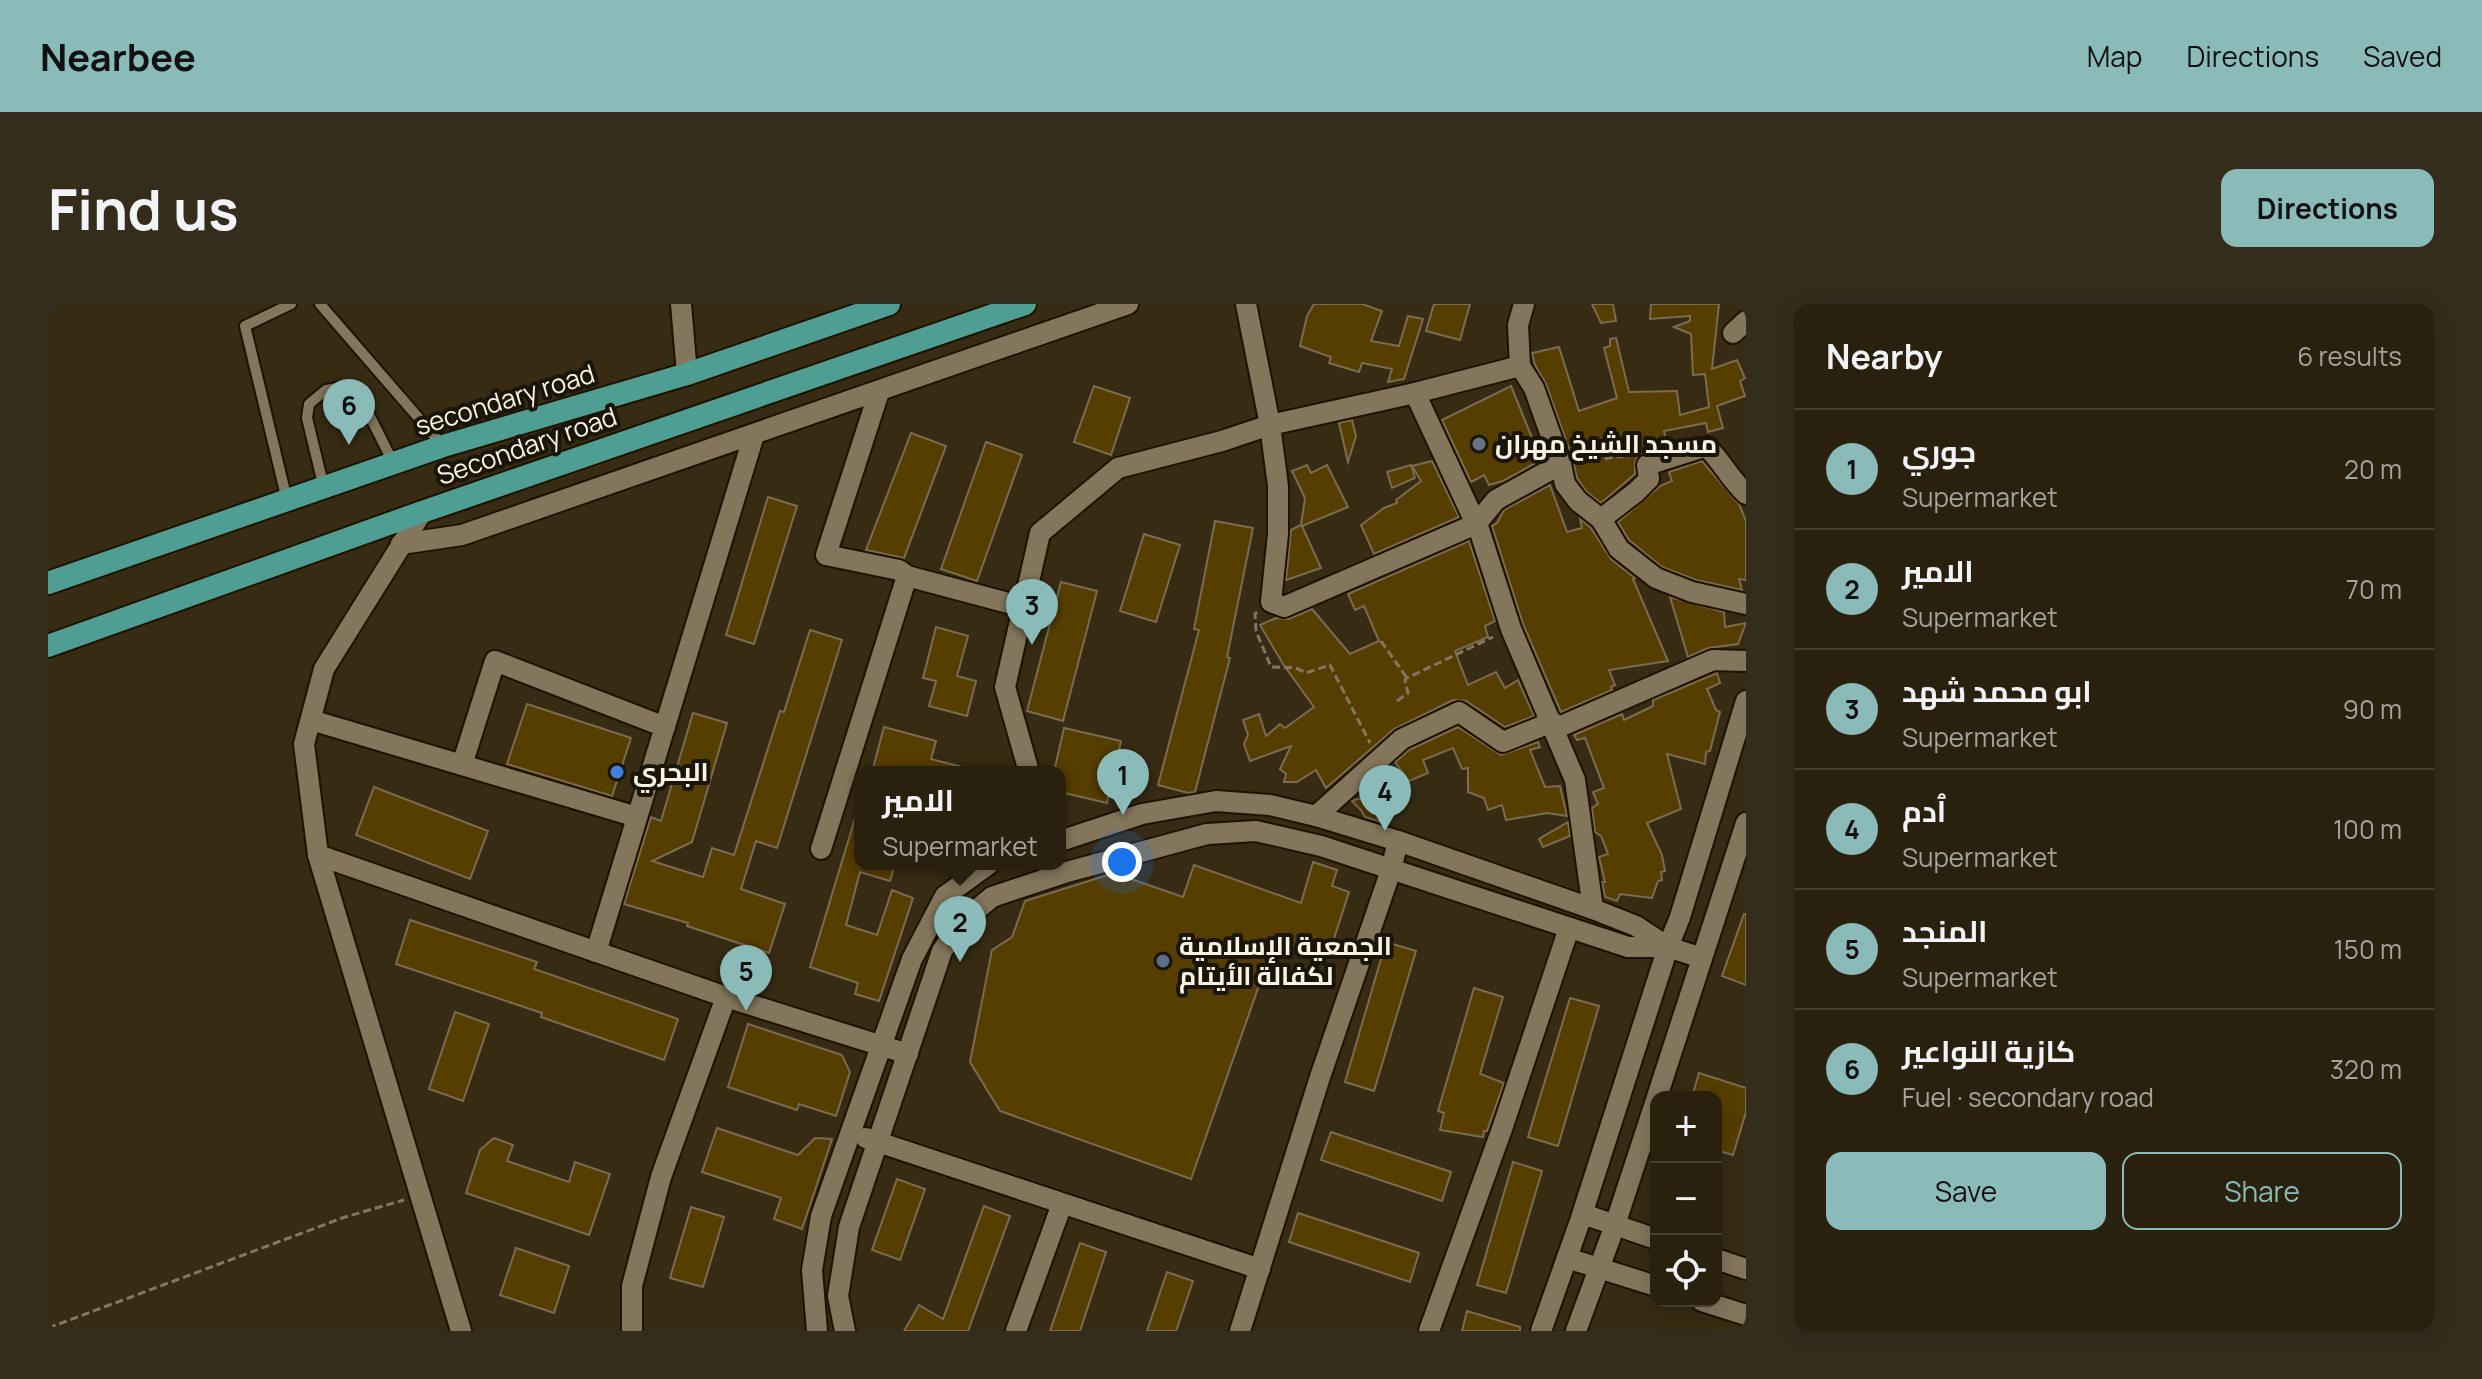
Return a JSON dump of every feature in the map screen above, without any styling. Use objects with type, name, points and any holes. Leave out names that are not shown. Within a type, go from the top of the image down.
[{"type":"main road","name":"secondary road","points":[[48,583],[443,446],[687,374],[889,304]]},
{"type":"main road","name":"Secondary road","points":[[48,646],[422,512],[1025,304]]},
{"type":"street","points":[[681,304],[687,374]]},
{"type":"street","points":[[401,544],[462,535],[1128,304]]},
{"type":"street","points":[[1246,304],[1270,425],[1278,486],[1278,534],[1271,602],[1284,607],[1476,524],[1496,500],[1561,464]]},
{"type":"street","points":[[1524,304],[1518,325],[1520,366],[1534,388],[1565,484],[1578,501],[1601,519],[1619,549],[1656,578],[1692,592],[1746,604]]},
{"type":"street","points":[[1027,766],[1005,687],[1040,533],[1118,468],[1270,425],[1520,366]]},
{"type":"street","points":[[879,392],[826,555],[899,570],[907,576],[1023,607]]},
{"type":"street","points":[[1415,393],[1476,524],[1511,629],[1575,780],[1593,909]]},
{"type":"street","points":[[596,952],[754,435]]},
{"type":"street","points":[[1601,519],[1649,479],[1647,465],[1707,447],[1718,458],[1731,480],[1746,494]]},
{"type":"street","points":[[422,512],[324,669],[304,744],[318,855],[461,1331]]},
{"type":"street","points":[[821,849],[907,576]]},
{"type":"street","points":[[1552,722],[1559,727],[1713,660],[1746,661]]},
{"type":"street","points":[[462,765],[495,661],[665,727]]},
{"type":"street","points":[[1541,1331],[1583,1214],[1680,917],[1746,701]]},
{"type":"street","points":[[1316,816],[1402,739],[1459,712],[1503,742],[1552,722]]},
{"type":"street","points":[[311,720],[637,817]]},
{"type":"street","points":[[1066,839],[1142,814],[1216,801],[1270,805],[1398,841],[1593,909],[1636,926],[1668,947],[1702,958]]},
{"type":"street","points":[[1658,1091],[1746,823]]},
{"type":"street","points":[[845,1331],[838,1296],[849,1227],[942,951],[962,922],[992,897],[1067,872],[1207,834],[1256,831],[1321,846],[1628,947],[1668,947]]},
{"type":"street","points":[[1240,1331],[1398,841]]},
{"type":"street","points":[[318,855],[726,997],[908,1054]]},
{"type":"street","points":[[817,1331],[812,1270],[821,1216],[881,1046],[912,959],[945,896],[981,870]]},
{"type":"street","points":[[1429,1331],[1503,1126],[1569,928]]},
{"type":"street","points":[[632,1331],[632,1286],[661,1177],[726,997]]},
{"type":"street","points":[[1576,1331],[1650,1117]]},
{"type":"street","points":[[851,1131],[877,1143],[1260,1269]]},
{"type":"street","points":[[1016,1331],[1062,1204]]},
{"type":"street","points":[[1583,1214],[1650,1237]]},
{"type":"street","points":[[1567,1258],[1650,1284]]},
{"type":"street","points":[[1722,1261],[1746,1269]]},
{"type":"street","points":[[1721,1307],[1746,1315]]},
{"type":"lane","points":[[287,500],[245,326],[291,304]]},
{"type":"lane","points":[[320,304],[443,446]]},
{"type":"lane","points":[[324,488],[307,418],[309,404],[326,390],[345,387],[359,395],[394,464]]},
{"type":"path","points":[[1561,464],[1623,456],[1647,465]]},
{"type":"path","points":[[1271,602],[1255,614],[1256,631],[1271,667],[1296,668],[1306,673],[1330,665],[1379,760]]},
{"type":"path","points":[[1407,678],[1511,629]]},
{"type":"path","points":[[1381,641],[1407,678],[1408,693],[1397,701]]},
{"type":"path","points":[[48,1328],[345,1217],[419,1196]]},
{"type":"building","points":[[1314,304],[1362,304],[1382,311],[1371,341],[1399,346],[1408,316],[1423,319],[1404,379],[1388,382],[1392,369],[1362,363],[1359,372],[1329,363],[1331,357],[1300,346],[1307,316]]},
{"type":"building","points":[[1434,304],[1470,304],[1460,340],[1426,331]]},
{"type":"building","points":[[1592,304],[1613,304],[1616,321],[1601,323]]},
{"type":"building","points":[[1651,304],[1719,304],[1712,369],[1737,360],[1745,378],[1740,381],[1745,396],[1717,406],[1723,428],[1708,432],[1706,423],[1664,431],[1667,445],[1638,455],[1635,474],[1601,503],[1587,492],[1577,478],[1546,384],[1532,353],[1559,347],[1579,411],[1617,398],[1604,348],[1610,346],[1610,339],[1616,338],[1629,392],[1677,391],[1680,415],[1709,407],[1705,374],[1693,375],[1691,334],[1674,327],[1690,321],[1690,316],[1650,319]]},
{"type":"building","points":[[1094,386],[1130,398],[1111,455],[1074,442]]},
{"type":"building","points":[[1511,386],[1541,460],[1503,481],[1489,485],[1484,475],[1471,482],[1442,420]]},
{"type":"building","points":[[1352,420],[1356,436],[1348,462],[1339,423]]},
{"type":"building","points":[[911,433],[946,446],[904,558],[866,550]]},
{"type":"building","points":[[986,442],[1022,455],[977,581],[941,569]]},
{"type":"building","points":[[1432,461],[1459,517],[1374,554],[1361,525],[1384,508],[1397,503],[1396,500],[1421,481],[1412,466]]},
{"type":"building","points":[[1702,461],[1739,504],[1746,521],[1746,580],[1739,579],[1742,590],[1696,580],[1662,567],[1629,540],[1618,522],[1660,486],[1672,481],[1669,472]]},
{"type":"building","points":[[1307,465],[1311,473],[1327,465],[1348,507],[1302,526],[1321,568],[1286,580],[1291,530],[1301,525],[1305,498],[1292,471]]},
{"type":"building","points":[[1411,465],[1415,478],[1392,488],[1387,472]]},
{"type":"building","points":[[1550,485],[1567,532],[1582,528],[1580,519],[1591,528],[1611,559],[1635,578],[1668,661],[1609,670],[1615,685],[1611,687],[1612,690],[1561,712],[1523,624],[1492,526],[1504,510]]},
{"type":"building","points":[[768,497],[797,506],[754,644],[726,635]]},
{"type":"building","points":[[1215,521],[1253,528],[1227,657],[1230,658],[1195,792],[1188,793],[1158,785],[1199,630],[1194,629]]},
{"type":"building","points":[[1144,534],[1180,545],[1156,622],[1120,611]]},
{"type":"building","points":[[1469,541],[1495,621],[1485,626],[1488,637],[1455,651],[1468,685],[1496,672],[1505,688],[1518,680],[1534,716],[1505,727],[1466,701],[1453,700],[1394,729],[1326,788],[1316,770],[1297,782],[1284,782],[1286,774],[1280,769],[1291,746],[1250,761],[1244,744],[1248,735],[1243,720],[1259,714],[1266,736],[1280,724],[1285,728],[1314,707],[1260,625],[1276,618],[1289,619],[1312,609],[1350,654],[1379,641],[1364,606],[1355,610],[1348,594]]},
{"type":"building","points":[[1061,582],[1097,591],[1063,721],[1027,711]]},
{"type":"building","points":[[1670,597],[1724,612],[1725,627],[1746,623],[1738,644],[1708,648],[1688,657]]},
{"type":"building","points":[[936,627],[968,636],[957,676],[976,681],[967,716],[929,706],[936,681],[923,678]]},
{"type":"building","points":[[810,630],[842,640],[777,848],[756,841],[741,889],[785,904],[769,953],[687,926],[688,923],[624,904],[651,817],[661,821],[693,713],[727,723],[692,842],[652,861],[703,877],[712,848],[734,855],[780,711],[784,712]]},
{"type":"building","points":[[1717,673],[1720,683],[1707,689],[1716,710],[1720,712],[1705,764],[1667,754],[1681,809],[1647,823],[1662,855],[1665,871],[1661,872],[1662,880],[1658,881],[1652,898],[1620,894],[1617,901],[1605,897],[1599,857],[1608,854],[1601,836],[1595,832],[1592,808],[1598,804],[1593,792],[1604,788],[1585,738],[1577,740],[1574,735],[1622,714],[1624,720],[1653,706],[1653,700]]},
{"type":"building","points":[[527,704],[631,738],[612,796],[507,764]]},
{"type":"building","points":[[884,727],[936,741],[931,759],[958,766],[874,766]]},
{"type":"building","points":[[1458,727],[1501,755],[1538,742],[1540,747],[1530,750],[1545,787],[1560,786],[1567,816],[1547,813],[1506,820],[1502,805],[1488,810],[1484,798],[1468,792],[1468,768],[1462,769],[1453,748],[1423,760],[1428,773],[1409,781],[1395,762],[1409,750]]},
{"type":"building","points":[[1064,728],[1121,741],[1107,803],[1066,793],[1066,766],[1055,766]]},
{"type":"building","points":[[374,787],[488,831],[470,879],[356,835]]},
{"type":"building","points":[[1379,792],[1389,819],[1381,822],[1365,817],[1352,801]]},
{"type":"building","points":[[854,822],[854,870],[893,870],[890,881],[860,872],[846,925],[877,935],[892,890],[913,898],[879,1001],[855,994],[858,983],[810,967]]},
{"type":"building","points":[[1568,822],[1570,836],[1543,847],[1539,839]]},
{"type":"building","points":[[1313,862],[1337,870],[1332,886],[1349,892],[1328,957],[1275,940],[1191,1179],[1000,1111],[970,1062],[992,950],[1012,937],[1025,901],[1114,873],[1183,897],[1194,865],[1301,903]]},
{"type":"building","points":[[1746,914],[1746,985],[1722,976]]},
{"type":"building","points":[[410,920],[537,962],[534,969],[678,1019],[664,1060],[541,1017],[542,1013],[396,964]]},
{"type":"building","points":[[1386,942],[1416,951],[1374,1091],[1345,1082]]},
{"type":"building","points":[[1474,988],[1503,997],[1480,1074],[1504,1083],[1483,1137],[1440,1130],[1444,1113],[1438,1111]]},
{"type":"building","points":[[1570,998],[1599,1006],[1558,1146],[1528,1137]]},
{"type":"building","points":[[455,1012],[489,1024],[463,1101],[429,1089]]},
{"type":"building","points":[[748,1024],[842,1055],[850,1072],[836,1116],[799,1104],[797,1110],[728,1087]]},
{"type":"building","points":[[1699,1073],[1746,1088],[1746,1112],[1733,1155],[1722,1152],[1722,1091],[1694,1091]]},
{"type":"building","points":[[717,1128],[798,1155],[815,1138],[832,1139],[802,1229],[774,1219],[781,1198],[702,1172]]},
{"type":"building","points":[[1331,1132],[1451,1172],[1442,1201],[1321,1160]]},
{"type":"building","points":[[494,1138],[513,1145],[507,1161],[569,1182],[575,1162],[610,1174],[589,1235],[466,1193],[480,1150]]},
{"type":"building","points":[[1513,1162],[1542,1171],[1506,1293],[1477,1285]]},
{"type":"building","points":[[897,1179],[925,1189],[900,1260],[872,1250]]},
{"type":"building","points":[[984,1206],[1010,1216],[968,1331],[904,1331],[919,1305],[943,1319]]},
{"type":"building","points":[[691,1207],[724,1217],[703,1287],[670,1278]]},
{"type":"building","points":[[1298,1213],[1419,1253],[1410,1282],[1289,1242]]},
{"type":"building","points":[[1080,1243],[1106,1252],[1080,1331],[1050,1331]]},
{"type":"building","points":[[516,1248],[569,1266],[554,1313],[500,1295]]},
{"type":"building","points":[[1167,1272],[1193,1281],[1176,1331],[1147,1331]]},
{"type":"building","points":[[1467,1311],[1520,1327],[1520,1331],[1462,1331]]},
{"type":"place","name":"مسجد الشيخ مهران","points":[[1479,444]]},
{"type":"place","name":"كازية النواعير","points":[[349,445]]},
{"type":"place","name":"ابو محمد شهد","points":[[1032,645]]},
{"type":"place","name":"البحري","points":[[617,772]]},
{"type":"place","name":"جوري","points":[[1123,815]]},
{"type":"place","name":"ٱدم","points":[[1385,831]]},
{"type":"place","name":"الجمعية الإسلامية لكفالة الأيتام","points":[[1163,961]]},
{"type":"place","name":"الامير","points":[[960,962]]},
{"type":"place","name":"المنجد","points":[[746,1011]]}]
